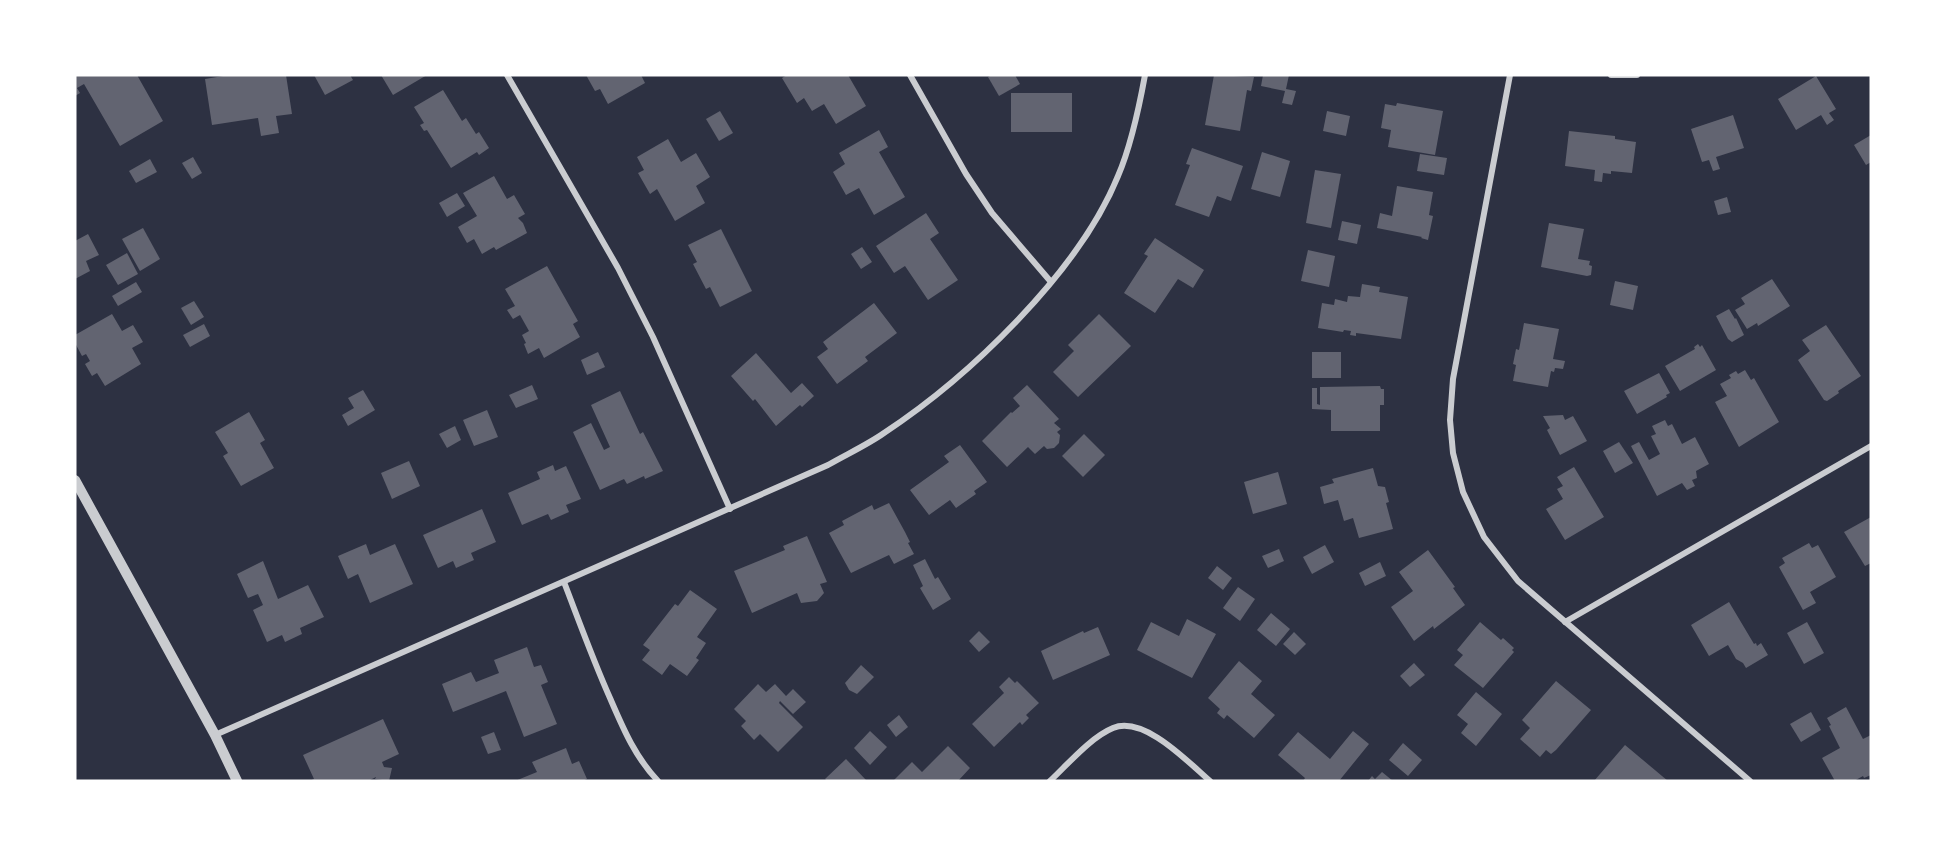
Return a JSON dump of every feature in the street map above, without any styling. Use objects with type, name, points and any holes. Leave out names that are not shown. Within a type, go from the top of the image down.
[{"type":"street","points":[[507,75],[618,267],[653,337],[730,509]]},
{"type":"street","points":[[910,75],[966,174],[992,213],[1052,282]]},
{"type":"street","points":[[215,735],[828,465],[882,435],[923,406],[999,338],[1052,282],[1072,255],[1095,220],[1119,176],[1140,104],[1145,75]]},
{"type":"street","points":[[1509,75],[1453,379],[1450,420],[1453,453],[1463,492],[1484,537],[1518,581],[1750,781]]},
{"type":"street","points":[[1611,75],[1637,75]]},
{"type":"street","points":[[1565,622],[1871,446]]},
{"type":"street","points":[[75,480],[215,735],[237,781]]},
{"type":"street","points":[[564,582],[591,655],[631,746],[658,781]]},
{"type":"street","points":[[1050,781],[1100,735],[1114,727],[1126,725],[1144,730],[1158,738],[1210,781]]},
{"type":"building","points":[[75,75],[137,75],[163,121],[120,146],[84,84],[77,88],[80,93],[75,96]]},
{"type":"building","points":[[229,75],[286,75],[292,114],[276,116],[279,133],[261,136],[258,118],[212,125],[205,79]]},
{"type":"building","points":[[314,75],[350,75],[353,80],[325,95]]},
{"type":"building","points":[[381,75],[427,75],[393,95]]},
{"type":"building","points":[[586,75],[641,75],[645,83],[608,104],[600,89],[595,91]]},
{"type":"building","points":[[787,75],[848,75],[866,106],[836,124],[824,104],[812,111],[804,98],[797,103],[782,78]]},
{"type":"building","points":[[1015,75],[1020,84],[999,96],[988,77]]},
{"type":"building","points":[[1214,75],[1254,77],[1251,91],[1247,90],[1240,131],[1205,125]]},
{"type":"building","points":[[1263,75],[1289,75],[1286,89],[1296,91],[1292,105],[1282,103],[1285,91],[1261,86]]},
{"type":"building","points":[[1816,76],[1836,109],[1829,113],[1834,120],[1827,125],[1821,115],[1796,130],[1778,99]]},
{"type":"building","points":[[443,90],[462,121],[466,118],[489,148],[479,155],[477,152],[451,168],[427,130],[424,131],[420,125],[424,123],[414,107]]},
{"type":"building","points":[[1011,93],[1072,93],[1072,132],[1011,132]]},
{"type":"building","points":[[1397,103],[1443,111],[1435,155],[1388,147],[1391,130],[1381,128],[1385,104],[1396,106]]},
{"type":"building","points":[[720,111],[733,133],[719,141],[706,119]]},
{"type":"building","points":[[1327,111],[1350,116],[1346,136],[1323,131]]},
{"type":"building","points":[[1733,115],[1744,148],[1716,157],[1720,169],[1713,171],[1709,160],[1702,162],[1691,129]]},
{"type":"building","points":[[879,130],[888,147],[879,152],[905,197],[874,215],[859,188],[846,195],[833,172],[845,164],[839,153]]},
{"type":"building","points":[[1569,131],[1615,136],[1615,139],[1636,142],[1632,173],[1611,171],[1611,174],[1603,173],[1602,182],[1594,181],[1595,170],[1565,166]]},
{"type":"building","points":[[1871,135],[1871,162],[1866,165],[1854,145]]},
{"type":"building","points":[[668,139],[681,162],[696,153],[710,177],[696,186],[705,203],[675,221],[657,189],[650,194],[638,173],[644,170],[637,157]]},
{"type":"building","points":[[1192,148],[1243,166],[1231,201],[1217,196],[1209,217],[1175,205],[1190,165],[1186,164]]},
{"type":"building","points":[[1262,152],[1290,161],[1280,197],[1251,189]]},
{"type":"building","points":[[1420,154],[1447,158],[1444,175],[1417,171]]},
{"type":"building","points":[[193,157],[202,173],[192,179],[182,163]]},
{"type":"building","points":[[150,159],[157,172],[136,183],[129,171]]},
{"type":"building","points":[[1315,170],[1341,174],[1331,228],[1306,223]]},
{"type":"building","points":[[494,176],[507,199],[514,195],[525,214],[518,218],[527,233],[496,250],[494,247],[482,254],[474,239],[467,243],[458,227],[477,216],[463,193]]},
{"type":"building","points":[[1397,186],[1433,192],[1429,215],[1433,216],[1428,240],[1377,228],[1380,213],[1392,216]]},
{"type":"building","points":[[457,193],[465,206],[447,217],[439,203]]},
{"type":"building","points":[[1727,197],[1731,212],[1718,215],[1714,201]]},
{"type":"building","points":[[926,213],[939,233],[930,239],[958,280],[928,300],[905,266],[894,273],[876,246]]},
{"type":"building","points":[[1342,221],[1361,225],[1357,244],[1338,240]]},
{"type":"building","points":[[1549,223],[1584,229],[1578,259],[1590,261],[1591,275],[1541,267]]},
{"type":"building","points":[[143,228],[160,259],[140,271],[122,239]]},
{"type":"building","points":[[721,229],[752,291],[720,307],[710,287],[706,289],[693,264],[697,262],[688,245]]},
{"type":"building","points":[[88,234],[99,255],[86,261],[90,271],[75,279],[75,241]]},
{"type":"building","points":[[1155,238],[1204,270],[1193,288],[1178,279],[1155,313],[1124,293],[1148,256],[1144,254]]},
{"type":"building","points":[[862,247],[872,262],[861,269],[851,254]]},
{"type":"building","points":[[1308,250],[1335,256],[1329,287],[1301,281]]},
{"type":"building","points":[[127,253],[138,274],[118,285],[106,265]]},
{"type":"building","points":[[547,266],[578,321],[573,324],[580,337],[544,358],[539,348],[528,354],[522,335],[529,331],[520,315],[513,319],[507,310],[515,306],[505,289]]},
{"type":"building","points":[[1772,279],[1790,306],[1758,326],[1757,323],[1747,329],[1735,310],[1745,304],[1741,298]]},
{"type":"building","points":[[1615,281],[1638,286],[1633,310],[1610,305]]},
{"type":"building","points":[[136,282],[142,292],[118,306],[112,296]]},
{"type":"building","points":[[1362,284],[1380,287],[1379,292],[1408,297],[1401,339],[1356,333],[1356,336],[1350,335],[1351,331],[1318,328],[1322,303],[1334,305],[1335,299],[1347,302],[1348,296],[1360,297]]},
{"type":"building","points":[[194,301],[204,317],[191,325],[181,308]]},
{"type":"building","points":[[874,303],[897,333],[865,357],[868,361],[837,384],[817,357],[828,349],[823,342]]},
{"type":"building","points":[[1729,309],[1744,335],[1732,342],[1728,339],[1716,316]]},
{"type":"building","points":[[112,314],[122,331],[133,325],[143,342],[132,348],[141,364],[105,386],[97,373],[92,376],[85,364],[90,361],[86,354],[82,356],[75,343],[75,335]]},
{"type":"building","points":[[1099,314],[1131,346],[1078,397],[1053,372],[1074,351],[1068,345]]},
{"type":"building","points":[[1524,323],[1559,329],[1553,359],[1565,361],[1563,369],[1555,368],[1554,372],[1551,371],[1548,387],[1513,381],[1516,365],[1513,364],[1516,349],[1519,350]]},
{"type":"building","points":[[204,324],[210,336],[190,347],[183,335]]},
{"type":"building","points":[[1826,325],[1861,376],[1827,401],[1824,400],[1798,360],[1810,351],[1802,340]]},
{"type":"building","points":[[1698,344],[1700,347],[1702,345],[1716,370],[1680,391],[1665,366],[1695,349],[1694,347]]},
{"type":"building","points":[[598,352],[605,367],[587,375],[581,360]]},
{"type":"building","points":[[1312,352],[1341,352],[1341,378],[1312,378]]},
{"type":"building","points":[[756,353],[791,393],[802,383],[814,396],[776,426],[755,399],[753,401],[731,376]]},
{"type":"building","points":[[1745,370],[1751,380],[1754,378],[1779,422],[1739,447],[1715,402],[1727,396],[1720,384],[1731,378],[1729,375],[1736,371],[1738,374]]},
{"type":"building","points":[[1659,373],[1670,393],[1637,414],[1624,391]]},
{"type":"building","points":[[532,385],[538,399],[516,408],[509,395]]},
{"type":"building","points":[[1027,385],[1059,419],[1054,423],[1061,429],[1057,432],[1060,435],[1059,443],[1054,448],[1047,449],[1044,446],[1035,454],[1028,447],[1007,467],[982,441],[1020,406],[1013,398]]},
{"type":"building","points":[[1380,386],[1384,389],[1384,405],[1380,405],[1380,431],[1331,431],[1331,410],[1312,409],[1312,388],[1317,388],[1317,404],[1320,405],[1320,387]]},
{"type":"building","points":[[363,390],[375,410],[348,426],[342,415],[354,408],[348,398]]},
{"type":"building","points":[[620,391],[640,434],[643,432],[663,471],[627,484],[624,479],[600,490],[573,432],[591,423],[604,450],[610,447],[591,405]]},
{"type":"building","points":[[487,410],[498,437],[474,446],[463,420]]},
{"type":"building","points":[[249,412],[265,440],[260,443],[274,468],[241,486],[223,456],[228,453],[215,432]]},
{"type":"building","points":[[1563,415],[1565,420],[1573,416],[1587,441],[1560,455],[1547,430],[1550,428],[1543,416]]},
{"type":"building","points":[[1665,420],[1668,426],[1672,424],[1682,444],[1695,437],[1709,464],[1696,471],[1697,478],[1692,480],[1695,486],[1687,490],[1682,483],[1657,496],[1631,446],[1639,442],[1649,460],[1660,454],[1651,436],[1656,434],[1652,426]]},
{"type":"building","points":[[455,426],[461,440],[447,448],[439,434]]},
{"type":"building","points":[[1084,434],[1105,455],[1083,477],[1062,456]]},
{"type":"building","points":[[1619,442],[1633,463],[1615,473],[1603,451]]},
{"type":"building","points":[[960,445],[987,482],[974,491],[976,494],[956,508],[950,500],[929,515],[910,490],[949,462],[944,456]]},
{"type":"building","points":[[409,461],[420,486],[392,499],[381,473]]},
{"type":"building","points":[[553,465],[555,471],[566,466],[581,499],[566,505],[569,512],[551,520],[548,514],[522,525],[508,493],[540,479],[537,472]]},
{"type":"building","points":[[1574,467],[1604,517],[1565,540],[1546,509],[1563,499],[1557,489],[1563,486],[1557,477]]},
{"type":"building","points":[[1373,468],[1378,486],[1385,487],[1389,502],[1386,503],[1393,529],[1359,538],[1353,518],[1344,521],[1338,500],[1324,504],[1320,487],[1334,483],[1332,479]]},
{"type":"building","points":[[1278,472],[1287,504],[1253,514],[1244,482]]},
{"type":"building","points":[[889,503],[914,554],[894,564],[889,555],[851,573],[829,533],[844,525],[842,521],[872,505],[874,510]]},
{"type":"building","points":[[482,509],[496,542],[471,553],[474,560],[456,568],[453,561],[438,568],[423,535]]},
{"type":"building","points":[[1871,517],[1871,563],[1865,566],[1844,532]]},
{"type":"building","points":[[807,536],[827,582],[820,584],[824,593],[817,601],[801,603],[797,593],[752,613],[734,571],[785,550],[783,546]]},
{"type":"building","points":[[1809,543],[1812,548],[1818,545],[1836,577],[1810,592],[1816,603],[1803,610],[1779,567],[1785,563],[1782,558]]},
{"type":"building","points":[[366,544],[370,555],[395,544],[413,584],[370,603],[358,574],[348,579],[338,556]]},
{"type":"building","points":[[1325,545],[1334,562],[1312,574],[1303,557]]},
{"type":"building","points":[[1279,549],[1284,561],[1268,568],[1262,556]]},
{"type":"building","points":[[1428,550],[1465,605],[1414,641],[1391,607],[1413,591],[1399,572]]},
{"type":"building","points":[[925,559],[935,579],[938,577],[951,599],[933,610],[920,588],[923,586],[913,565]]},
{"type":"building","points":[[263,561],[278,599],[308,585],[324,617],[300,628],[302,634],[285,642],[282,635],[267,642],[253,610],[263,605],[258,594],[248,598],[237,574]]},
{"type":"building","points":[[1380,562],[1386,576],[1365,586],[1359,573]]},
{"type":"building","points":[[1217,566],[1232,578],[1223,590],[1208,578]]},
{"type":"building","points":[[1238,587],[1255,599],[1240,621],[1223,608]]},
{"type":"building","points":[[690,590],[717,609],[697,637],[706,643],[696,658],[699,660],[687,676],[670,664],[662,675],[642,660],[650,650],[643,645],[675,604],[678,606]]},
{"type":"building","points":[[1729,602],[1754,644],[1756,643],[1757,646],[1761,643],[1768,655],[1746,668],[1736,659],[1728,645],[1709,656],[1691,625]]},
{"type":"building","points":[[1271,613],[1290,629],[1276,646],[1257,630]]},
{"type":"building","points":[[1187,619],[1216,634],[1192,678],[1137,650],[1151,622],[1179,636]]},
{"type":"building","points":[[1480,622],[1514,648],[1512,650],[1514,652],[1483,688],[1454,665],[1463,655],[1457,650]]},
{"type":"building","points":[[1807,622],[1824,653],[1804,664],[1787,633]]},
{"type":"building","points":[[1098,627],[1110,655],[1053,680],[1041,651],[1083,631],[1084,633]]},
{"type":"building","points":[[979,631],[990,642],[979,652],[969,641]]},
{"type":"building","points":[[1294,632],[1306,644],[1295,655],[1283,644]]},
{"type":"building","points":[[527,647],[534,667],[541,665],[548,682],[541,685],[557,724],[524,737],[506,691],[453,712],[442,684],[471,672],[476,682],[499,673],[494,660]]},
{"type":"building","points":[[1239,661],[1262,681],[1251,694],[1275,715],[1254,738],[1227,715],[1224,719],[1217,713],[1220,709],[1208,698]]},
{"type":"building","points":[[1414,663],[1425,675],[1410,687],[1400,676]]},
{"type":"building","points":[[861,665],[874,677],[857,694],[849,690],[845,683]]},
{"type":"building","points":[[1009,677],[1015,683],[1017,681],[1039,703],[1026,715],[1029,718],[1022,725],[1020,722],[994,747],[972,724],[1004,693],[999,687]]},
{"type":"building","points":[[1556,681],[1591,710],[1556,750],[1551,754],[1546,750],[1540,757],[1520,739],[1530,728],[1522,720]]},
{"type":"building","points":[[758,684],[766,692],[775,684],[786,696],[793,689],[806,702],[793,714],[780,701],[779,703],[803,727],[778,752],[760,734],[754,740],[741,726],[746,721],[734,709]]},
{"type":"building","points":[[1476,692],[1502,714],[1476,746],[1461,733],[1468,724],[1457,715]]},
{"type":"building","points":[[1846,707],[1863,739],[1871,735],[1871,775],[1854,781],[1835,781],[1822,758],[1840,748],[1827,718]]},
{"type":"building","points":[[1811,712],[1821,730],[1801,742],[1790,724]]},
{"type":"building","points":[[899,715],[908,727],[896,737],[887,725]]},
{"type":"building","points":[[383,719],[399,754],[382,762],[384,767],[392,768],[389,781],[375,779],[376,777],[368,781],[309,781],[314,779],[303,755]]},
{"type":"building","points":[[870,731],[887,747],[870,765],[854,748]]},
{"type":"building","points":[[1353,731],[1369,744],[1339,781],[1303,781],[1305,778],[1278,755],[1298,732],[1330,759]]},
{"type":"building","points":[[494,732],[501,750],[488,754],[481,737]]},
{"type":"building","points":[[1403,743],[1422,760],[1408,776],[1389,760]]},
{"type":"building","points":[[1625,745],[1668,781],[1594,781]]},
{"type":"building","points":[[948,746],[970,768],[958,781],[893,781],[912,762],[922,772]]},
{"type":"building","points":[[566,748],[572,764],[579,761],[587,779],[582,781],[515,781],[537,772],[532,762]]},
{"type":"building","points":[[846,759],[867,781],[827,781],[825,779]]},
{"type":"building","points":[[1382,772],[1393,781],[1368,781],[1372,776],[1375,779]]}]
